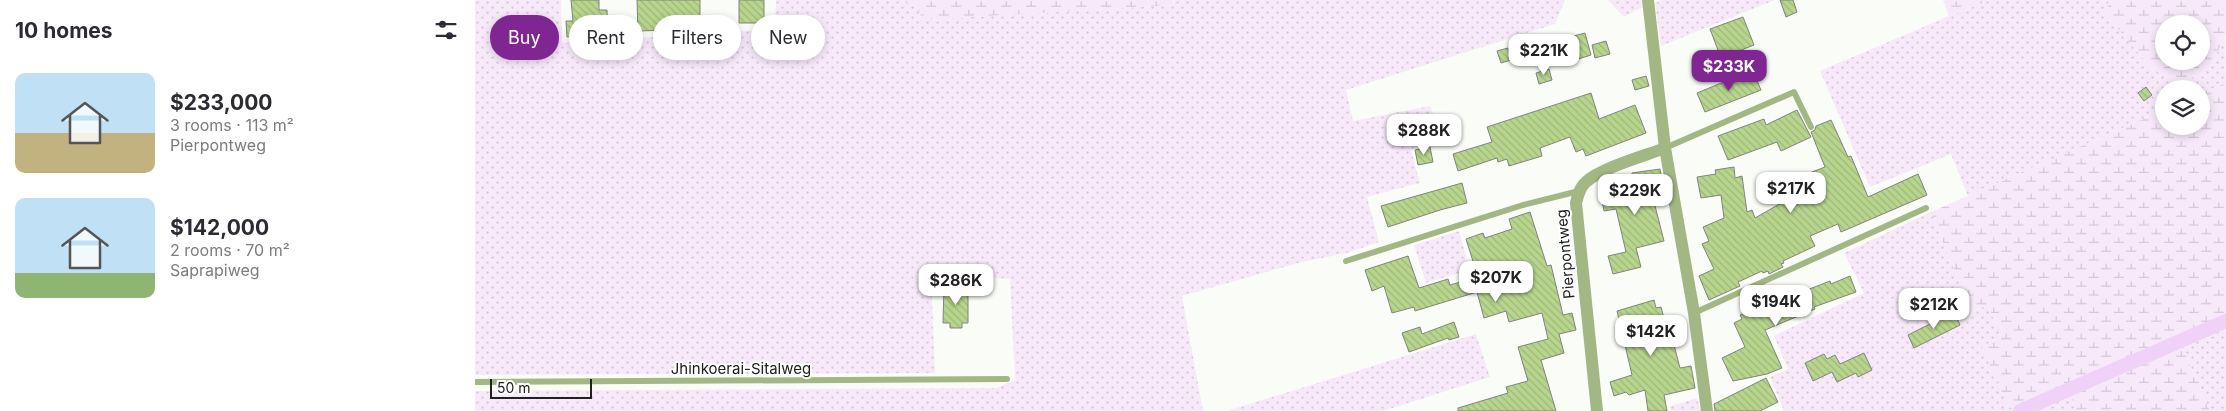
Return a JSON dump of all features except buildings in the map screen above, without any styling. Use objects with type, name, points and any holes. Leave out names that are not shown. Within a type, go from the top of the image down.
[{"type":"street","points":[[1648,0],[1665,148],[1694,313],[1707,411]]},
{"type":"street","name":"Pierpontweg","points":[[1597,411],[1576,203],[1579,191],[1585,182],[1596,174],[1665,148]]},
{"type":"lane","points":[[1665,148],[1794,92],[1811,127]]},
{"type":"lane","points":[[1346,261],[1523,205],[1579,191]]},
{"type":"lane","points":[[1694,313],[1926,208]]},
{"type":"lane","name":"Jhinkoerai-Sitalweg","points":[[475,382],[1007,378]]},
{"type":"green space","points":[[475,0],[561,0],[562,43],[569,43],[569,60],[643,60],[643,38],[653,37],[653,60],[741,60],[741,31],[751,31],[751,60],[825,60],[825,15],[775,15],[776,0],[901,0],[916,6],[923,20],[1173,5],[1174,0],[1565,0],[1555,24],[1346,90],[1353,121],[1430,106],[1444,142],[1411,150],[1420,183],[1367,197],[1379,242],[1347,253],[1302,262],[1182,296],[1203,411],[475,411],[475,391],[997,388],[1015,380],[1010,279],[931,274],[935,373],[475,375]]},
{"type":"green space","points":[[901,0],[1173,0],[1173,5],[923,20],[916,6]]},
{"type":"green space","points":[[1608,0],[1641,0],[1642,7],[1624,17]]},
{"type":"green space","points":[[1662,0],[1775,0],[1661,46],[1655,3]]},
{"type":"green space","points":[[1943,0],[1991,0],[1949,16]]},
{"type":"green space","points":[[1991,0],[2109,0],[2106,15],[2153,70],[2210,70],[2225,35],[2226,83],[2210,89],[2210,80],[2155,80],[2155,114],[1968,196],[1951,154],[1870,187],[1820,71]]},
{"type":"green space","points":[[2109,0],[2226,0],[2226,34],[2210,68],[2210,15],[2155,15],[2155,70],[2209,70],[2197,77],[2175,80],[2153,70],[2106,15]]},
{"type":"green space","points":[[2226,83],[2226,321],[2180,342],[2210,411],[2077,411],[2068,390],[2020,411],[2010,411],[1982,347],[2001,337],[1988,305],[1971,312],[1931,212],[2155,114],[2155,135],[2210,135],[2210,89]]},
{"type":"green space","points":[[1931,212],[1971,312],[1988,305],[2001,337],[1982,347],[2010,411],[1784,411],[1770,377],[1788,369],[1774,336],[1864,293],[1844,253]]},
{"type":"green space","points":[[1459,231],[1470,270],[1426,283],[1414,245]]},
{"type":"green space","points":[[2226,321],[2226,411],[2210,411],[2180,342]]},
{"type":"green space","points":[[1476,334],[1490,377],[1383,411],[1227,411]]},
{"type":"green space","points":[[2068,390],[2077,411],[2020,411]]},
{"type":"green space","points":[[1697,398],[1701,411],[1671,411],[1670,406]]},
{"type":"waterway","points":[[2020,411],[2226,321]]}]
